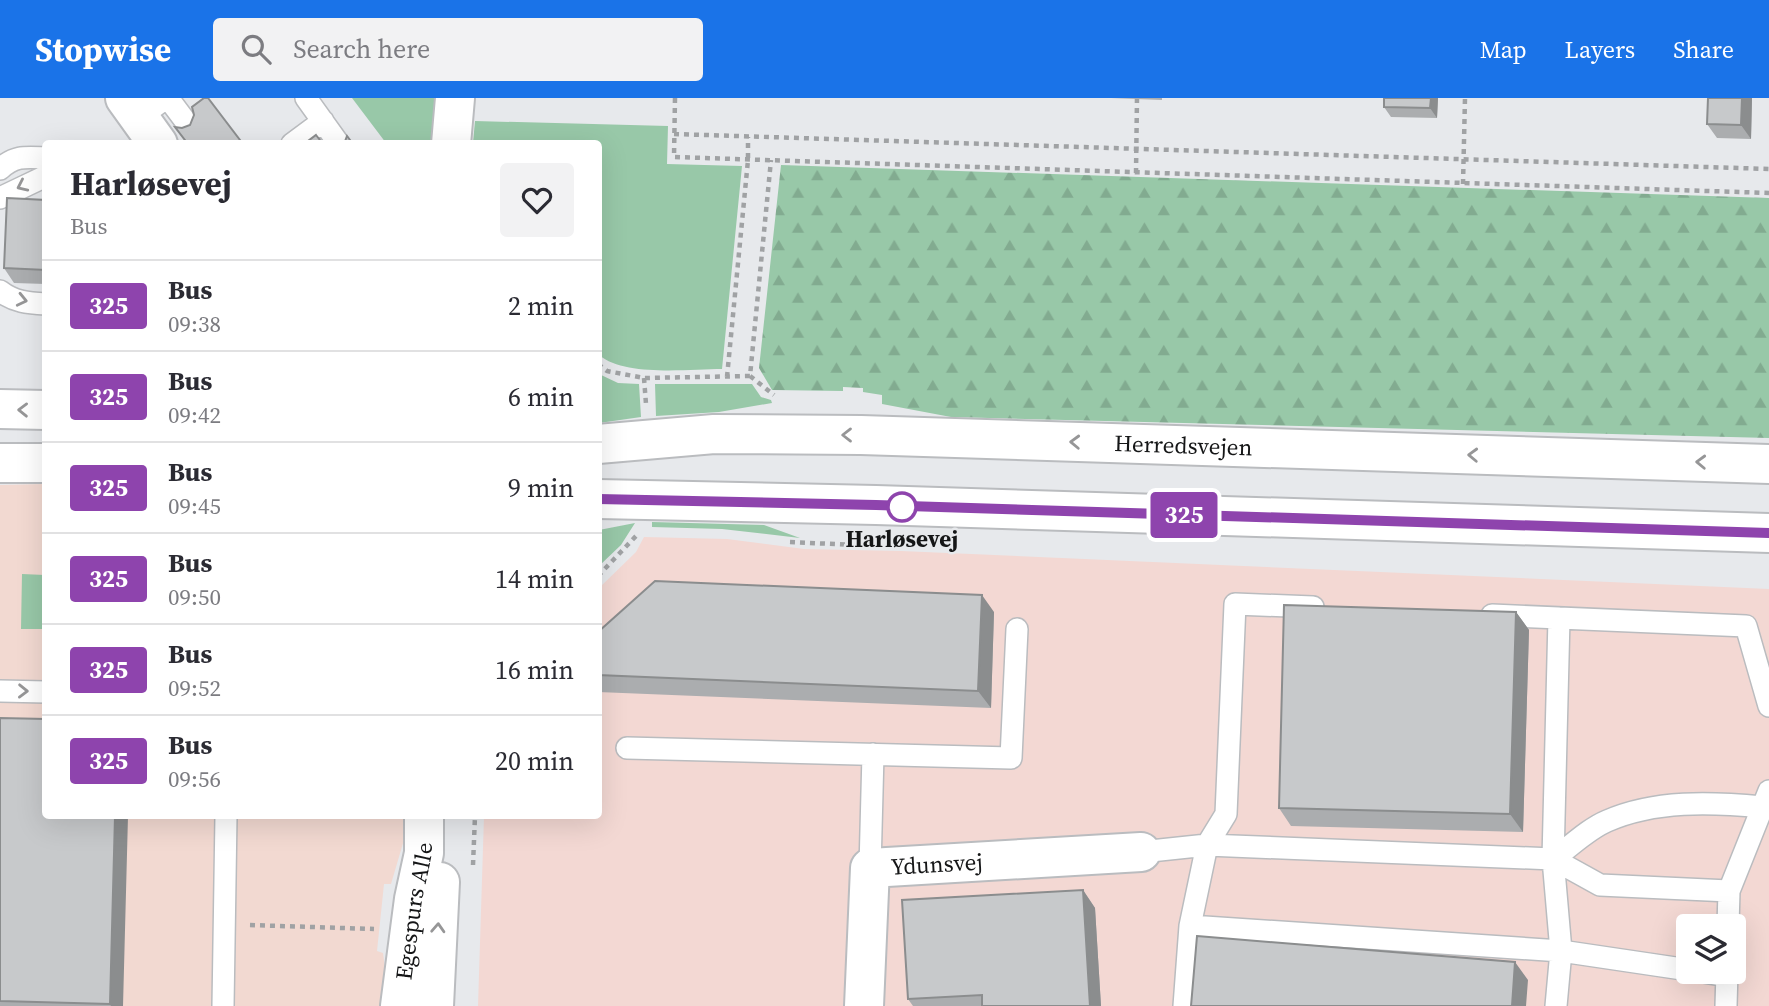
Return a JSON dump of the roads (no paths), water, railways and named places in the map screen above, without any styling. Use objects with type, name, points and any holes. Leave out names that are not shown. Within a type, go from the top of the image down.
[{"type":"street","points":[[453,140],[454,98]]},
{"type":"street","points":[[0,409],[42,410]]},
{"type":"street","name":"Herredsvejen","points":[[602,444],[714,434],[862,435],[1769,464]]},
{"type":"street","points":[[0,463],[42,463]]},
{"type":"street","points":[[602,499],[1769,533]]},
{"type":"street","name":"Egespurs Alle","points":[[400,1006],[414,899],[424,853],[424,819]]},
{"type":"street","name":"Egespurs Alle","points":[[434,1006],[443,819]]},
{"type":"street","name":"Ydunsvej","points":[[864,1006],[870,868],[1140,852]]},
{"type":"lane","points":[[295,140],[318,108],[338,140]]},
{"type":"lane","points":[[0,169],[9,160],[42,158]]},
{"type":"lane","points":[[0,198],[42,178]]},
{"type":"lane","points":[[0,291],[24,303],[42,304]]},
{"type":"lane","points":[[1184,1006],[1190,926],[1207,845],[1226,814],[1235,604],[1330,608]]},
{"type":"lane","points":[[1478,615],[1746,626],[1769,706]]},
{"type":"lane","points":[[1556,1006],[1560,951],[1553,859],[1559,618]]},
{"type":"lane","points":[[627,748],[1011,758],[1017,629]]},
{"type":"lane","points":[[0,691],[42,692]]},
{"type":"lane","points":[[870,868],[873,754]]},
{"type":"lane","points":[[1553,859],[1605,822],[1652,808],[1766,799],[1729,891],[1728,914]]},
{"type":"lane","points":[[223,1006],[226,819]]},
{"type":"lane","points":[[1140,852],[1207,845],[1553,859],[1600,885],[1729,891]]},
{"type":"lane","points":[[1190,926],[1560,951],[1676,968]]},
{"type":"lane","points":[[1726,1006],[1727,984]]},
{"type":"place","name":"Harløsevej","points":[[902,507]]}]
